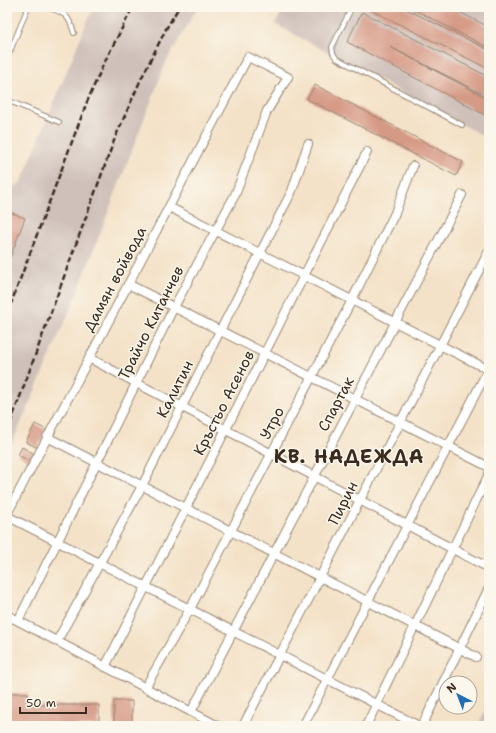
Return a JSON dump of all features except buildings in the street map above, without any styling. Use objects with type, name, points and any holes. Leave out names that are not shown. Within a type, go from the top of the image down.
[{"type":"street","name":"Дамян войвода","points":[[7,515],[248,57]]},
{"type":"street","name":"Трайчо Китанчев","points":[[18,621],[174,307],[235,195],[267,111],[288,77],[248,57]]},
{"type":"street","name":"Калитин","points":[[57,642],[142,486],[292,191],[308,144]]},
{"type":"street","name":"Кръстьо Асенов","points":[[105,667],[368,152]]},
{"type":"street","name":"Утро","points":[[145,688],[190,609],[352,300],[395,213],[413,166]]},
{"type":"street","name":"Спартак","points":[[191,712],[462,195]]},
{"type":"street","points":[[169,207],[489,369],[303,726]]},
{"type":"street","name":"Пирин","points":[[243,726],[489,251]]},
{"type":"street","points":[[128,284],[489,467]]},
{"type":"street","points":[[89,358],[489,568]]},
{"type":"street","points":[[48,437],[476,657]]},
{"type":"street","points":[[366,726],[489,474]]},
{"type":"street","points":[[7,515],[419,726]]},
{"type":"street","points":[[422,726],[489,588]]},
{"type":"street","points":[[7,615],[218,726]]},
{"type":"lane","points":[[7,58],[28,7]]},
{"type":"lane","points":[[47,7],[64,14],[70,21],[74,33]]},
{"type":"lane","points":[[352,7],[332,47],[336,58],[462,125]]},
{"type":"lane","points":[[7,100],[59,122]]},
{"type":"shaded area","points":[[95,7],[198,7],[166,62],[76,296],[7,452],[7,190],[21,183],[89,17]]},
{"type":"shaded area","points":[[285,7],[489,7],[489,139],[275,24]]},
{"type":"shaded area","points":[[489,704],[489,726],[477,726]]},
{"type":"railway","points":[[7,314],[87,102],[103,65],[133,7]]},
{"type":"railway","points":[[7,432],[115,138],[141,79],[166,29],[179,7]]},
{"type":"district","name":"КВ. НАДЕЖДА","points":[[349,456]]}]
